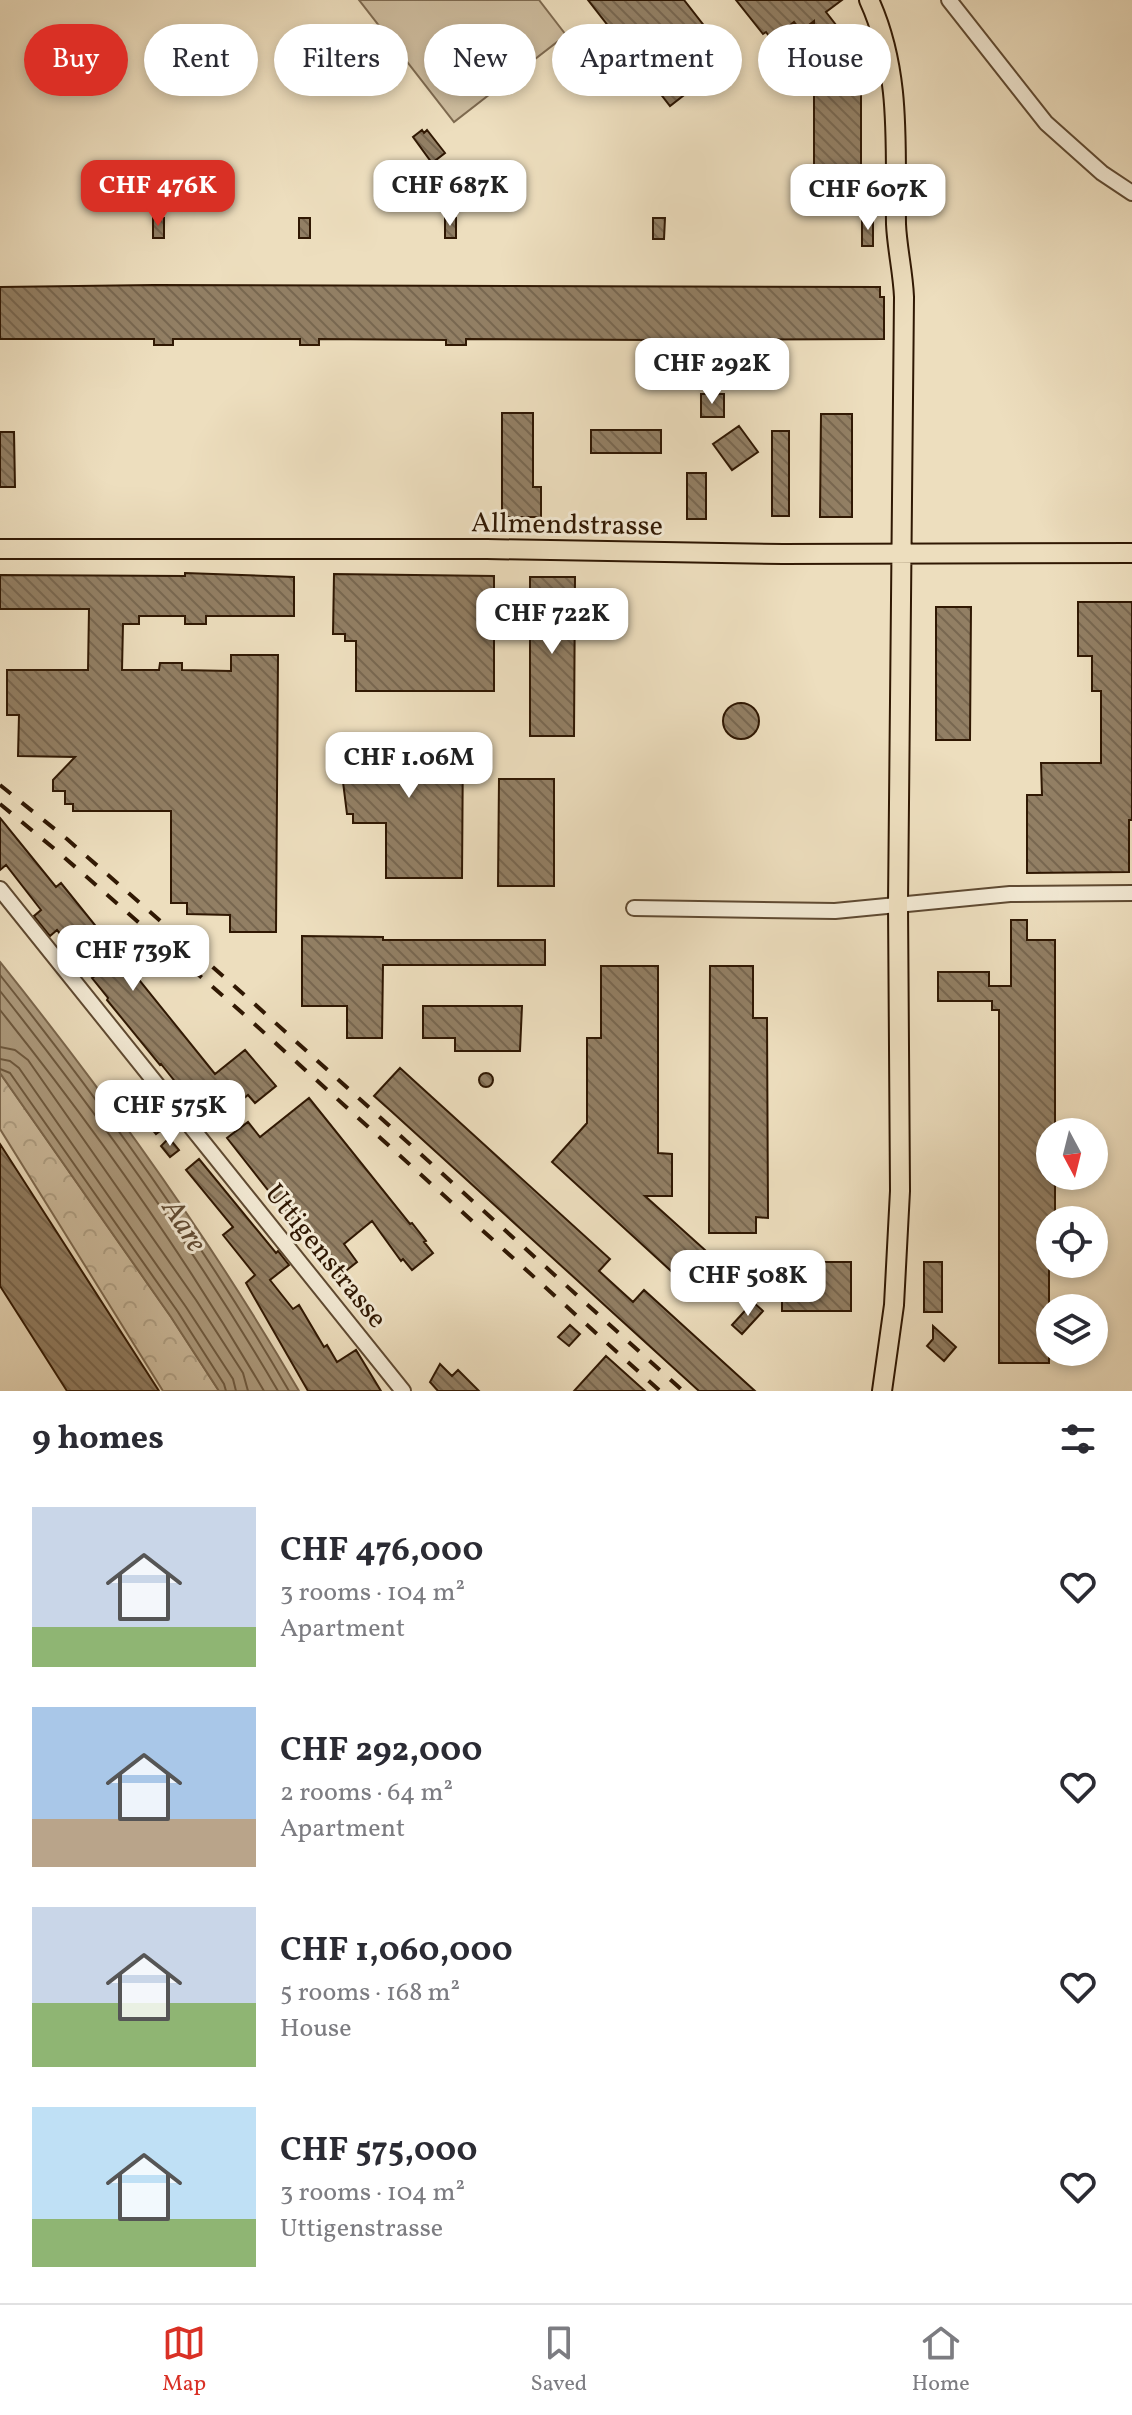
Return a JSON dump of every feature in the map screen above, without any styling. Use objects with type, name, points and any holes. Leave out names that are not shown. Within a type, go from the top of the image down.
[{"type":"main road","points":[[869,0],[889,61],[896,115],[896,226],[904,297],[898,904],[900,1191],[894,1305],[882,1391]]},
{"type":"main road","name":"Allmendstrasse","points":[[0,549],[1132,553]]},
{"type":"street","points":[[949,0],[1046,123],[1102,173],[1132,193]]},
{"type":"street","name":"Uttigenstrasse","points":[[0,889],[403,1391]]},
{"type":"street","points":[[634,908],[835,911],[1010,894],[1132,893]]},
{"type":"green space","points":[[359,0],[539,0],[558,24],[552,24],[552,46],[536,58],[536,24],[424,24],[424,83],[408,63],[408,24],[378,24]]},
{"type":"green space","points":[[434,96],[487,96],[454,122]]},
{"type":"green space","points":[[0,1073],[171,1317],[219,1391],[163,1391],[0,1129]]},
{"type":"water","name":"Aare","points":[[0,962],[157,1171],[230,1279],[299,1391],[219,1391],[171,1317],[0,1073]]},
{"type":"building","points":[[588,0],[684,0],[703,24],[607,24]]},
{"type":"building","points":[[736,0],[842,0],[826,12],[835,24],[814,24],[814,21],[810,24],[758,24],[758,28]]},
{"type":"building","points":[[662,96],[683,96],[670,106]]},
{"type":"building","points":[[814,96],[861,96],[861,174],[814,174]]},
{"type":"building","points":[[422,130],[424,133],[427,130],[445,153],[432,163],[413,137]]},
{"type":"building","points":[[153,217],[164,218],[164,238],[153,238]]},
{"type":"building","points":[[299,218],[310,218],[310,238],[299,238]]},
{"type":"building","points":[[445,218],[456,218],[456,238],[445,238]]},
{"type":"building","points":[[653,218],[665,218],[664,239],[653,239]]},
{"type":"building","points":[[862,218],[873,218],[873,246],[862,246]]},
{"type":"building","points":[[0,287],[880,287],[880,297],[884,297],[884,339],[674,340],[674,345],[655,345],[655,340],[466,339],[466,345],[446,345],[446,340],[319,339],[319,345],[300,345],[300,339],[173,339],[173,345],[154,345],[154,339],[0,339]]},
{"type":"building","points":[[701,394],[724,394],[724,417],[701,417]]},
{"type":"building","points":[[502,413],[533,413],[533,487],[541,487],[541,517],[502,517]]},
{"type":"building","points":[[821,414],[852,414],[852,517],[820,517]]},
{"type":"building","points":[[739,426],[758,452],[732,470],[713,444]]},
{"type":"building","points":[[591,430],[661,430],[661,453],[591,453]]},
{"type":"building","points":[[772,431],[789,431],[789,516],[772,516]]},
{"type":"building","points":[[0,432],[14,432],[15,487],[0,487]]},
{"type":"building","points":[[687,473],[706,473],[706,519],[687,519]]},
{"type":"building","points":[[185,573],[294,577],[294,616],[206,616],[206,624],[185,624],[185,616],[139,616],[139,624],[123,624],[122,670],[159,670],[160,663],[182,663],[182,670],[231,671],[231,655],[278,655],[276,932],[230,932],[230,915],[187,914],[187,903],[171,903],[171,811],[73,811],[73,804],[65,804],[65,791],[53,791],[53,780],[75,757],[18,756],[19,715],[7,715],[7,670],[88,670],[89,609],[0,609],[0,575],[185,576]]},
{"type":"building","points":[[334,574],[494,576],[494,691],[356,691],[356,641],[345,641],[345,634],[333,634]]},
{"type":"building","points":[[530,577],[575,577],[574,736],[530,736]]},
{"type":"building","points":[[1078,602],[1132,602],[1132,820],[1129,820],[1129,872],[1027,873],[1027,795],[1042,795],[1041,763],[1101,763],[1101,691],[1092,691],[1092,656],[1078,656]]},
{"type":"building","points":[[936,607],[971,607],[970,740],[936,740]]},
{"type":"building","points":[[741,703],[753,709],[759,721],[753,733],[741,739],[729,733],[723,721],[729,709]]},
{"type":"building","points":[[340,738],[463,738],[462,878],[386,878],[386,823],[353,823],[353,814],[347,814],[343,782],[339,782]]},
{"type":"building","points":[[499,779],[554,779],[554,886],[498,886]]},
{"type":"building","points":[[0,818],[56,887],[61,883],[215,1074],[245,1050],[276,1086],[255,1103],[248,1095],[213,1123],[107,1000],[92,978],[95,976],[57,930],[50,936],[34,916],[41,910],[6,865],[0,870]]},
{"type":"building","points":[[1011,920],[1027,920],[1027,940],[1055,940],[1055,1118],[1036,1118],[1036,1190],[1055,1190],[1055,1206],[1036,1206],[1036,1278],[1049,1278],[1049,1294],[1036,1294],[1036,1363],[999,1363],[999,1010],[992,1010],[992,1001],[938,1001],[938,972],[989,972],[989,986],[1011,986]]},
{"type":"building","points":[[302,936],[383,937],[383,940],[545,940],[545,965],[383,965],[382,1038],[347,1038],[347,1006],[302,1006]]},
{"type":"building","points":[[601,966],[658,966],[658,1153],[672,1154],[672,1196],[645,1196],[715,1259],[704,1271],[699,1267],[696,1270],[682,1258],[671,1271],[552,1162],[587,1123],[587,1038],[601,1038]]},
{"type":"building","points":[[710,966],[753,966],[753,1018],[767,1018],[768,1218],[756,1217],[756,1233],[709,1233]]},
{"type":"building","points":[[423,1006],[522,1006],[520,1051],[455,1051],[455,1038],[423,1038]]},
{"type":"building","points":[[400,1068],[610,1259],[599,1271],[633,1302],[644,1290],[755,1391],[699,1391],[374,1096]]},
{"type":"building","points":[[486,1073],[493,1080],[486,1087],[479,1080]]},
{"type":"building","points":[[141,1097],[165,1127],[156,1134],[131,1104]]},
{"type":"building","points":[[309,1098],[426,1241],[433,1253],[412,1270],[403,1259],[401,1261],[372,1221],[344,1244],[357,1262],[337,1278],[227,1138],[248,1122],[260,1137]]},
{"type":"building","points":[[169,1138],[179,1150],[170,1157],[161,1146]]},
{"type":"building","points":[[0,1144],[159,1391],[67,1391],[0,1286]]},
{"type":"building","points":[[199,1159],[289,1265],[270,1280],[293,1309],[299,1305],[324,1347],[327,1345],[337,1362],[356,1350],[381,1391],[308,1391],[246,1283],[255,1275],[223,1235],[233,1227],[186,1170]]},
{"type":"building","points":[[764,1262],[851,1262],[851,1311],[782,1311],[782,1287],[763,1287]]},
{"type":"building","points":[[924,1262],[942,1262],[942,1312],[924,1312]]},
{"type":"building","points":[[753,1302],[763,1311],[742,1334],[732,1325]]},
{"type":"building","points":[[570,1325],[580,1334],[569,1346],[558,1337]]},
{"type":"building","points":[[933,1326],[956,1347],[944,1361],[927,1346],[933,1339]]},
{"type":"building","points":[[606,1356],[645,1391],[574,1391]]},
{"type":"building","points":[[440,1364],[452,1376],[458,1370],[479,1391],[438,1391],[430,1382]]},
{"type":"railway","points":[[0,785],[67,839],[249,999],[683,1391]]},
{"type":"railway","points":[[0,804],[239,1010],[660,1391]]}]
